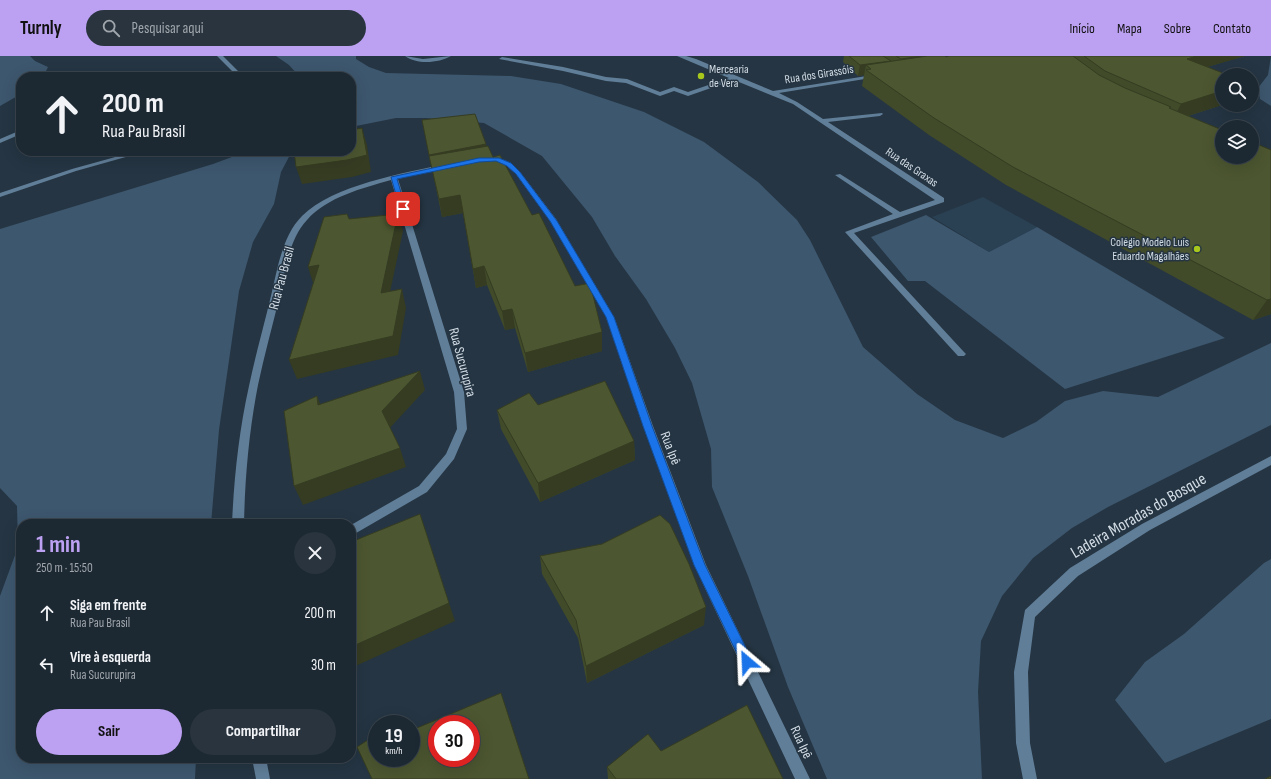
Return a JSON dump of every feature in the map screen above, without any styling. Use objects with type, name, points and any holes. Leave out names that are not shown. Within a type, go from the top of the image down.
[{"type":"street","points":[[220,56],[236,72]]},
{"type":"street","points":[[408,56],[418,60],[430,61],[448,56]]},
{"type":"street","name":"Rua das Graxas","points":[[680,56],[712,66],[734,78],[775,92],[823,121],[941,200],[849,232],[962,354]]},
{"type":"street","points":[[502,59],[563,69],[606,79],[627,81],[658,94],[674,89],[688,94],[734,78]]},
{"type":"street","name":"Rua dos Girassóis","points":[[775,92],[880,75]]},
{"type":"street","points":[[823,121],[880,114]]},
{"type":"street","points":[[0,141],[16,134]]},
{"type":"street","points":[[0,195],[74,170],[126,156]]},
{"type":"street","name":"Rua Ipê","points":[[479,160],[497,159],[509,165],[518,173],[553,221],[610,317],[648,426],[700,565],[803,779]]},
{"type":"street","name":"Rua Pau Brasil","points":[[238,519],[240,478],[251,397],[280,276],[294,232],[305,217],[324,204],[351,192],[394,178],[452,165]]},
{"type":"street","points":[[838,175],[898,214]]},
{"type":"street","name":"Rua Sucurupira","points":[[356,528],[423,489],[450,456],[462,428],[459,392],[394,178]]},
{"type":"street","name":"Ladeira Moradas do Bosque","points":[[1030,779],[1023,743],[1020,672],[1029,614],[1074,572],[1146,526],[1271,460]]},
{"type":"street","points":[[260,763],[263,779]]},
{"type":"shaded area","points":[[0,56],[30,56],[35,61],[48,67],[46,72],[16,72],[16,97],[0,106]]},
{"type":"shaded area","points":[[276,56],[356,56],[356,59],[369,67],[386,73],[511,76],[561,84],[644,112],[704,142],[758,182],[797,220],[810,240],[863,347],[917,394],[955,420],[1003,438],[1036,422],[1065,401],[1103,391],[1158,397],[1271,343],[1271,425],[1108,507],[1072,528],[1033,558],[1002,596],[981,641],[978,692],[982,779],[827,779],[788,687],[748,576],[712,487],[711,449],[692,383],[675,348],[646,299],[615,256],[592,217],[542,156],[484,123],[425,118],[396,118],[356,126],[356,72],[295,72],[289,65]]},
{"type":"shaded area","points":[[1271,56],[1271,106],[1260,99],[1259,94],[1259,87],[1268,75]]},
{"type":"shaded area","points":[[235,156],[289,156],[281,172],[274,204],[253,242],[239,291],[219,430],[211,519],[17,519],[17,506],[0,488],[0,229],[213,164]]},
{"type":"shaded area","points":[[983,197],[1037,227],[989,252],[932,217]]},
{"type":"shaded area","points":[[926,215],[989,252],[1037,227],[1225,338],[1065,389],[925,281],[908,281],[871,237]]},
{"type":"shaded area","points":[[16,552],[16,763],[196,763],[195,779],[0,779],[0,596]]},
{"type":"shaded area","points":[[1271,559],[1271,719],[1165,763],[1115,700],[1145,662],[1184,634],[1264,563]]},
{"type":"building","points":[[849,56],[883,56],[891,61],[860,65]]},
{"type":"building","points":[[896,56],[921,56],[901,59]]},
{"type":"building","name":"Colégio Modelo Luís Eduardo Magalhães","points":[[927,56],[1073,56],[1099,75],[1125,88],[1171,107],[1169,108],[1215,127],[1215,164],[1259,164],[1259,145],[1271,150],[1271,299],[1267,300],[1013,167],[934,118],[866,70],[871,69],[866,65]]},
{"type":"building","points":[[1084,56],[1197,56],[1187,59],[1215,70],[1215,93],[1181,104],[1105,71]]},
{"type":"building","points":[[475,114],[486,144],[429,155],[422,120]]},
{"type":"building","points":[[362,128],[367,155],[347,160],[296,167],[295,156],[356,156],[356,129]]},
{"type":"building","points":[[488,146],[493,157],[500,155],[532,215],[539,213],[575,286],[590,283],[602,332],[525,353],[512,309],[502,311],[484,266],[473,269],[460,195],[439,199],[429,156]]},
{"type":"building","points":[[347,214],[349,219],[398,214],[381,293],[402,289],[393,336],[289,360],[319,265],[308,267],[324,217]]},
{"type":"building","points":[[420,371],[382,411],[400,448],[294,486],[284,411],[317,396],[318,405]]},
{"type":"building","points":[[605,381],[634,441],[538,483],[497,410],[529,393],[538,405]]},
{"type":"building","points":[[420,514],[449,603],[356,645],[356,540]]},
{"type":"building","points":[[660,515],[670,524],[689,564],[706,607],[586,666],[576,620],[540,556],[602,544]]},
{"type":"building","points":[[501,693],[529,779],[372,779],[357,747],[368,740],[368,767],[420,767],[420,727],[428,723],[428,767],[480,767],[480,715],[448,715]]},
{"type":"building","points":[[747,705],[783,779],[616,779],[607,767],[648,734],[661,751]]},
{"type":"place","name":"Mercearia de Vera","points":[[701,76]]},
{"type":"place","name":"Colégio Modelo Luís Eduardo Magalhães","points":[[1197,249]]},
{"type":"route","points":[[403,209],[394,178],[479,160],[497,159],[509,165],[518,173],[553,221],[610,317],[648,426],[700,565],[747,662]]}]
